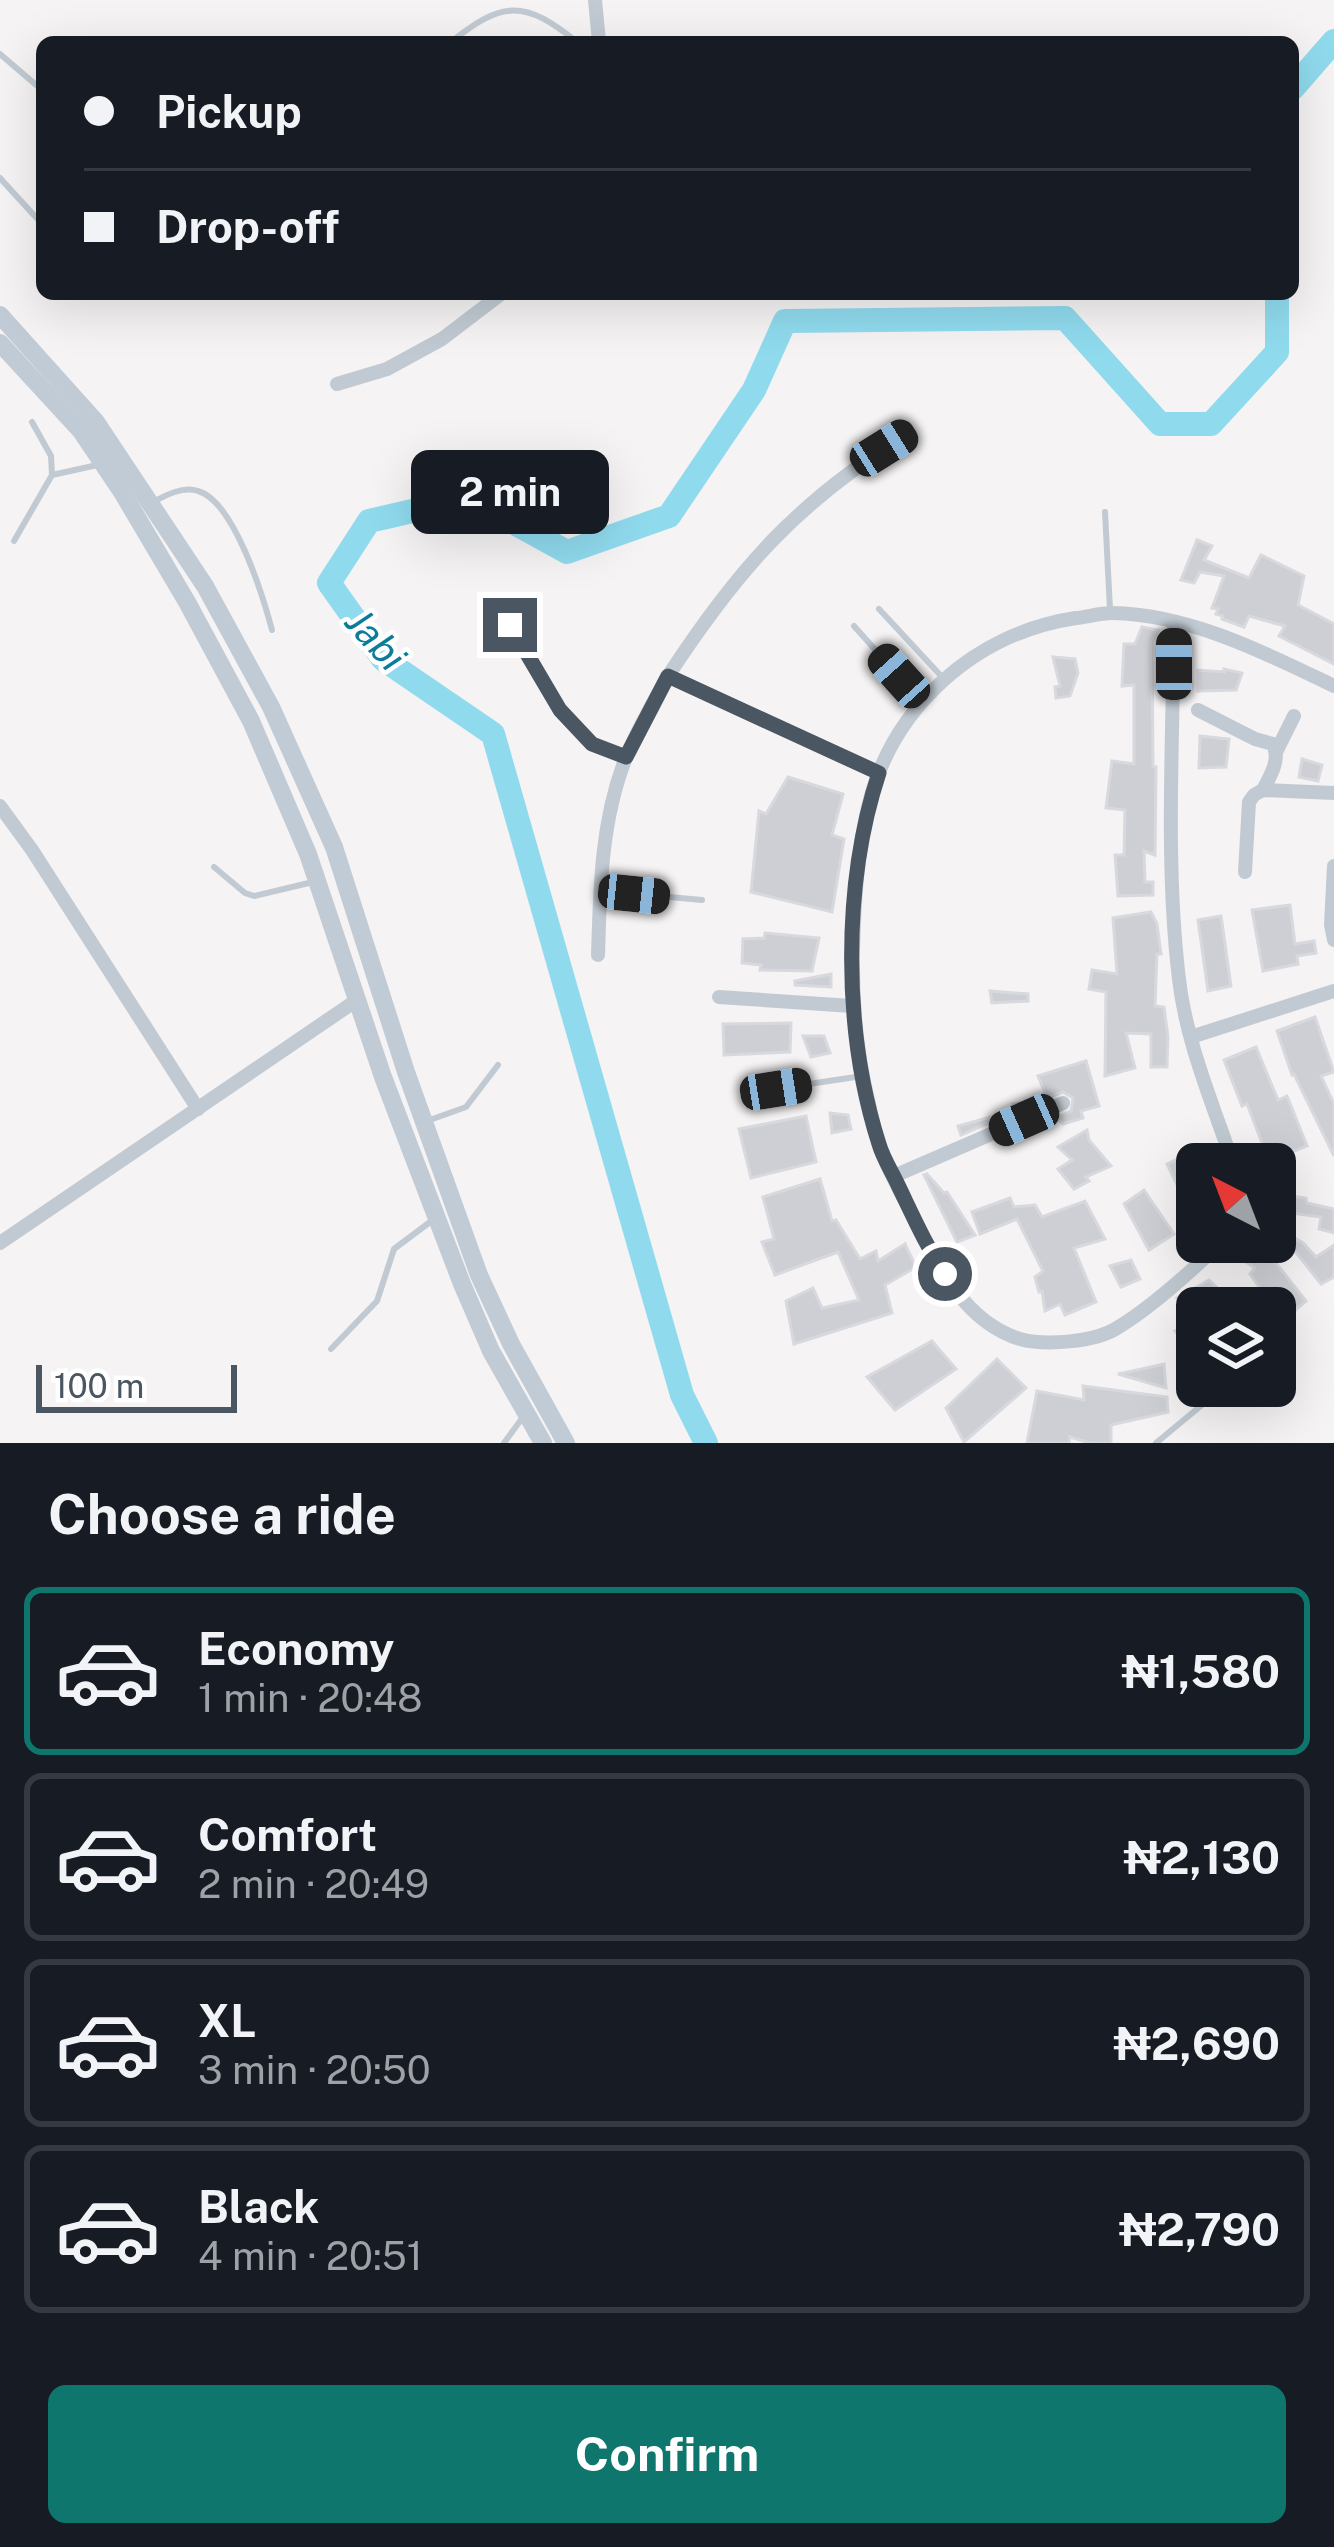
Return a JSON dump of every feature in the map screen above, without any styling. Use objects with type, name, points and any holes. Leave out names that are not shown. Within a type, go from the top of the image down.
[{"type":"main road","points":[[0,315],[96,422],[110,464],[251,721],[308,854],[436,1217],[491,1351],[543,1443]]},
{"type":"main road","points":[[0,343],[150,504],[205,586],[271,707],[334,848],[479,1275],[566,1443]]},
{"type":"street","points":[[595,0],[598,36]]},
{"type":"street","points":[[337,383],[387,369],[442,339],[493,300]]},
{"type":"street","points":[[598,955],[610,811],[626,757],[668,676],[758,553],[807,505],[861,462],[907,434]]},
{"type":"street","points":[[1196,1263],[1114,1330],[1081,1341],[1025,1341],[991,1328],[961,1298],[929,1250],[879,1147],[862,1076],[852,1006],[854,909],[868,806],[903,728],[943,678],[1001,639],[1044,623],[1111,614],[1174,622],[1265,652],[1334,686]]},
{"type":"street","points":[[1174,622],[1172,879],[1179,982],[1191,1037],[1226,1143]]},
{"type":"street","points":[[668,676],[879,773]]},
{"type":"street","points":[[1198,710],[1273,745],[1276,752]]},
{"type":"street","points":[[1262,790],[1294,716]]},
{"type":"street","points":[[1245,872],[1253,795],[1262,790],[1334,793]]},
{"type":"street","points":[[0,806],[198,1109]]},
{"type":"street","points":[[1334,866],[1334,940]]},
{"type":"street","points":[[1191,1037],[1334,991]]},
{"type":"street","points":[[718,997],[852,1006]]},
{"type":"street","points":[[0,1244],[357,1000]]},
{"type":"street","points":[[894,1176],[1064,1102]]},
{"type":"lane","points":[[458,36],[502,7],[533,8],[569,36]]},
{"type":"lane","points":[[0,55],[36,85]]},
{"type":"lane","points":[[0,178],[36,217]]},
{"type":"lane","points":[[14,541],[52,475],[51,457],[32,422]]},
{"type":"lane","points":[[52,475],[110,464]]},
{"type":"lane","points":[[150,504],[181,490],[195,489],[210,497],[243,547],[272,629]]},
{"type":"lane","points":[[1105,512],[1111,614]]},
{"type":"lane","points":[[879,609],[943,678]]},
{"type":"lane","points":[[510,625],[560,710],[592,744],[626,757]]},
{"type":"lane","points":[[854,626],[921,701]]},
{"type":"lane","points":[[214,867],[254,896],[316,881]]},
{"type":"lane","points":[[600,891],[702,901]]},
{"type":"lane","points":[[424,1122],[466,1107],[498,1065]]},
{"type":"lane","points":[[776,1089],[862,1076]]},
{"type":"lane","points":[[331,1349],[381,1294],[394,1250],[436,1217]]},
{"type":"lane","points":[[1156,1443],[1199,1407]]},
{"type":"lane","points":[[504,1443],[526,1413]]},
{"type":"building","points":[[1197,540],[1212,546],[1204,560],[1249,578],[1261,555],[1304,576],[1298,605],[1334,624],[1334,664],[1279,636],[1285,626],[1249,616],[1244,627],[1216,614],[1218,609],[1212,608],[1224,576],[1200,572],[1194,583],[1181,580]]},
{"type":"building","points":[[1142,627],[1158,630],[1152,642],[1155,855],[1144,851],[1145,882],[1153,882],[1153,895],[1118,896],[1115,855],[1124,855],[1125,810],[1106,808],[1112,761],[1134,764],[1134,685],[1122,686],[1124,644],[1135,644]]},
{"type":"building","points":[[1053,657],[1075,659],[1078,673],[1070,696],[1056,698],[1055,687],[1060,686]]},
{"type":"building","points":[[1198,670],[1242,673],[1236,690],[1198,691]]},
{"type":"building","points":[[1200,736],[1229,739],[1226,767],[1199,768]]},
{"type":"building","points":[[1302,759],[1322,765],[1318,781],[1299,777]]},
{"type":"building","points":[[788,777],[843,794],[832,835],[844,839],[832,912],[751,892],[759,811],[766,814]]},
{"type":"building","points":[[1290,905],[1295,944],[1314,941],[1316,953],[1297,956],[1298,964],[1263,971],[1252,910]]},
{"type":"building","points":[[1151,912],[1161,954],[1157,954],[1155,1006],[1164,1007],[1167,1067],[1151,1067],[1151,1034],[1126,1033],[1135,1068],[1105,1076],[1106,992],[1089,989],[1092,970],[1117,974],[1113,918]]},
{"type":"building","points":[[1221,916],[1231,986],[1208,991],[1198,920]]},
{"type":"building","points":[[765,933],[819,938],[812,971],[760,970],[761,965],[742,963],[743,939],[764,938]]},
{"type":"building","points":[[831,974],[831,987],[795,985],[795,981]]},
{"type":"building","points":[[990,991],[1028,994],[1028,1001],[992,1003]]},
{"type":"building","points":[[1315,1017],[1334,1072],[1321,1076],[1334,1104],[1334,1156],[1292,1075],[1277,1031]]},
{"type":"building","points":[[791,1023],[790,1052],[724,1055],[723,1024]]},
{"type":"building","points":[[803,1036],[824,1036],[830,1053],[811,1057]]},
{"type":"building","points":[[1256,1047],[1278,1100],[1287,1096],[1307,1146],[1296,1150],[1296,1143],[1262,1143],[1224,1060]]},
{"type":"building","points":[[1086,1061],[1099,1106],[1063,1124],[1056,1118],[1071,1111],[1073,1098],[1063,1092],[1047,1098],[1038,1076]]},
{"type":"building","points":[[1040,1101],[961,1135],[958,1126],[1013,1111],[1012,1104]]},
{"type":"building","points":[[830,1113],[848,1115],[851,1129],[832,1133]]},
{"type":"building","points":[[806,1116],[816,1162],[751,1178],[739,1129]]},
{"type":"building","points":[[1087,1130],[1089,1140],[1111,1166],[1086,1177],[1089,1181],[1074,1189],[1058,1169],[1072,1160],[1058,1147]]},
{"type":"building","points":[[1176,1160],[1176,1183],[1167,1164]]},
{"type":"building","points":[[927,1174],[947,1192],[975,1235],[957,1242]]},
{"type":"building","points":[[820,1179],[832,1221],[836,1220],[860,1259],[876,1251],[878,1261],[905,1244],[916,1267],[885,1285],[892,1313],[794,1344],[786,1301],[813,1288],[822,1308],[859,1300],[838,1252],[775,1275],[762,1242],[774,1239],[763,1197]]},
{"type":"building","points":[[1144,1190],[1174,1234],[1149,1250],[1124,1204]]},
{"type":"building","points":[[1296,1197],[1334,1209],[1334,1233],[1319,1229],[1321,1217],[1296,1214]]},
{"type":"building","points":[[1010,1198],[1014,1207],[1035,1205],[1042,1217],[1085,1201],[1105,1239],[1074,1248],[1096,1302],[1065,1315],[1060,1304],[1045,1311],[1035,1277],[1043,1271],[1017,1219],[980,1234],[972,1212]]},
{"type":"building","points":[[1296,1239],[1316,1257],[1334,1245],[1334,1277],[1321,1284],[1296,1252]]},
{"type":"building","points":[[1131,1260],[1140,1279],[1121,1287],[1110,1266]]},
{"type":"building","points":[[1247,1263],[1276,1263],[1295,1287],[1259,1287],[1250,1274],[1255,1268]]},
{"type":"building","points":[[1296,1288],[1306,1301],[1296,1310]]},
{"type":"building","points":[[932,1341],[956,1369],[895,1410],[867,1377]]},
{"type":"building","points":[[997,1359],[1026,1388],[964,1442],[946,1408]]},
{"type":"building","points":[[1164,1364],[1166,1388],[1118,1374],[1142,1369]]},
{"type":"building","points":[[1083,1386],[1167,1397],[1168,1412],[1111,1425],[1111,1443],[1070,1437],[1069,1443],[1027,1443],[1037,1391],[1084,1400]]},
{"type":"waterway","name":"Jabi","points":[[1299,81],[1334,41]]},
{"type":"waterway","name":"Jabi","points":[[706,1443],[682,1395],[493,734],[383,659],[329,583],[369,521],[469,498],[567,552],[669,516],[754,390],[785,321],[1065,318],[1160,424],[1211,424],[1277,352],[1277,300]]},
{"type":"route","points":[[510,625],[560,710],[597,747],[626,757],[668,676],[879,773],[868,806],[854,909],[856,1043],[879,1147],[945,1274]]}]
